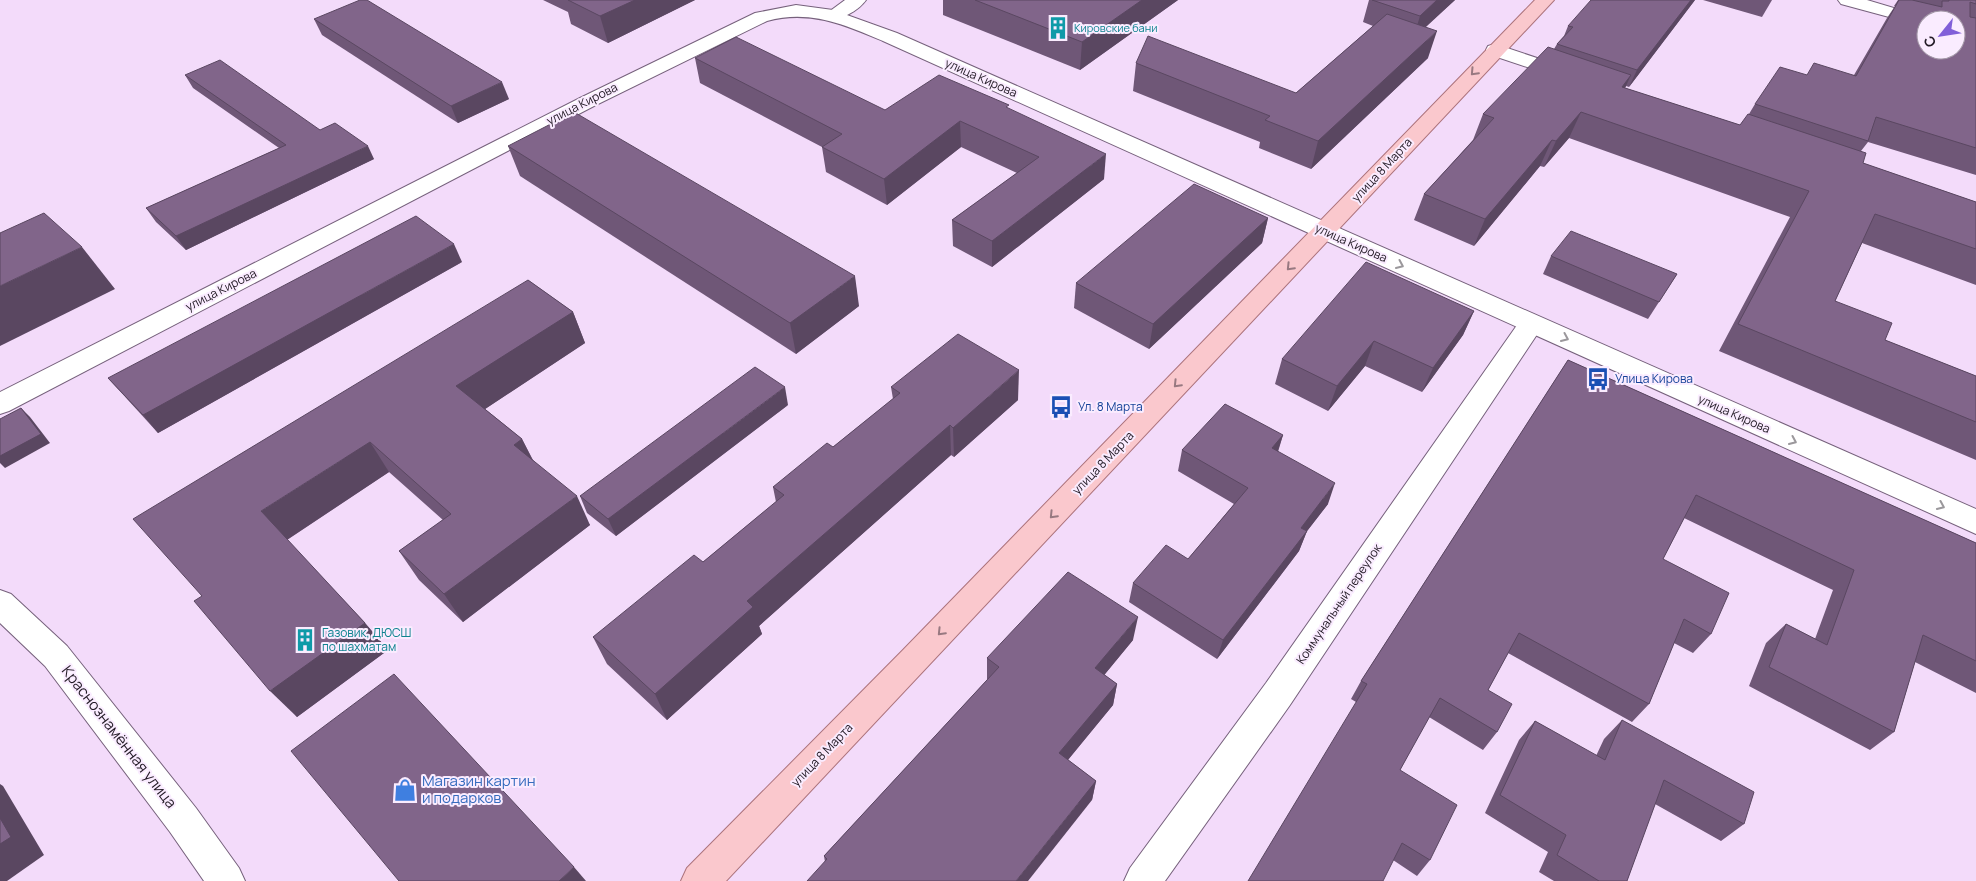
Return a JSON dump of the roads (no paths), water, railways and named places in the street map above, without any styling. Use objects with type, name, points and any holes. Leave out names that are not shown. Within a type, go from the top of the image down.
[{"type":"main road","points":[[835,14],[857,0]]},
{"type":"main road","name":"улица 8 Марта","points":[[700,881],[1545,0]]},
{"type":"main road","points":[[1848,0],[1916,19]]},
{"type":"main road","name":"улица Кирова","points":[[0,404],[587,102],[761,16],[779,10],[799,8],[835,14],[899,41],[1976,522]]},
{"type":"main road","points":[[1495,50],[1588,82]]},
{"type":"main road","name":"Коммунальный переулок","points":[[1143,881],[1278,694],[1532,324]]},
{"type":"main road","name":"Краснознамённая улица","points":[[0,603],[56,656],[183,820],[226,881]]},
{"type":"place","name":"Кировские бани","points":[[1058,28]]},
{"type":"place","name":"Улица Кирова","points":[[1598,379]]},
{"type":"place","name":"Ул. 8 Марта","points":[[1061,407]]},
{"type":"place","name":"Газовик, ДЮСШ по шахматам","points":[[305,640]]},
{"type":"place","name":"Магазин картин и подарков","points":[[405,790]]}]
